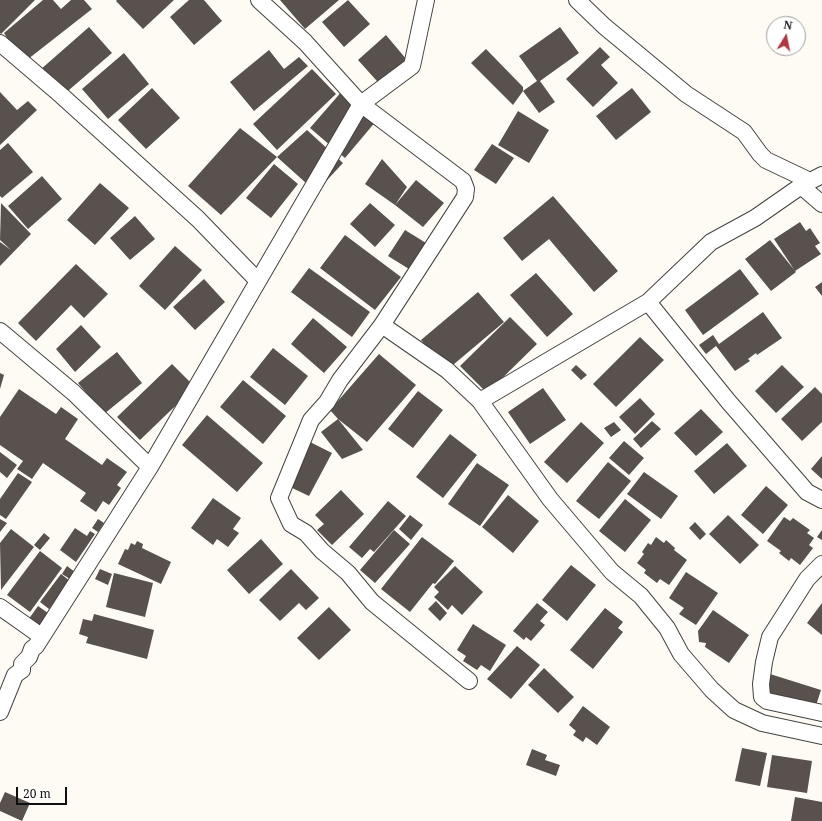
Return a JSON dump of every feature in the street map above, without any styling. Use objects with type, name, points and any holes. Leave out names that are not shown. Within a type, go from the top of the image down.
[{"type":"street","points":[[260,0],[306,42],[360,104],[463,181],[466,190],[466,197],[382,325],[340,380],[327,402],[311,420],[279,498],[291,524],[306,533],[322,551],[348,573],[372,602],[468,681]]},
{"type":"street","points":[[0,712],[15,676],[22,670],[22,664],[29,657],[32,649],[36,646],[150,466],[360,104],[412,66],[426,0]]},
{"type":"street","points":[[576,0],[686,94],[744,132],[766,160],[811,181],[822,204]]},
{"type":"street","points":[[0,44],[62,96],[198,219],[258,281]]},
{"type":"street","points":[[480,401],[648,302],[711,242],[755,218],[811,181]]},
{"type":"street","points":[[648,302],[728,401],[807,492],[822,500]]},
{"type":"street","points":[[382,325],[447,370],[480,401],[550,499],[612,572],[641,596],[667,628],[681,654],[712,690],[734,710],[762,723],[822,736]]},
{"type":"street","points":[[0,331],[74,393],[150,466]]},
{"type":"street","points":[[822,564],[807,580],[770,637],[764,662],[762,697],[767,702],[822,713]]},
{"type":"street","points":[[0,607],[41,636]]},
{"type":"street","points":[[792,707],[800,732]]},
{"type":"building","points":[[0,0],[35,0],[1,34]]},
{"type":"building","points":[[43,0],[53,0],[61,9],[71,0],[84,0],[92,9],[23,63],[4,33]]},
{"type":"building","points":[[174,0],[143,29],[116,1]]},
{"type":"building","points":[[189,0],[204,0],[222,21],[194,45],[170,17]]},
{"type":"building","points":[[280,0],[339,0],[305,29]]},
{"type":"building","points":[[348,0],[370,24],[344,47],[322,22]]},
{"type":"building","points":[[89,27],[112,53],[62,96],[40,70]]},
{"type":"building","points":[[560,27],[579,53],[540,81],[555,102],[539,113],[523,91],[537,81],[519,56]]},
{"type":"building","points":[[386,35],[412,66],[385,90],[358,60]]},
{"type":"building","points":[[600,47],[610,57],[601,65],[618,83],[593,107],[566,79]]},
{"type":"building","points":[[486,49],[523,87],[523,91],[513,105],[471,63]]},
{"type":"building","points":[[269,50],[284,69],[299,57],[308,66],[254,111],[230,82]]},
{"type":"building","points":[[124,53],[149,84],[108,119],[82,89]]},
{"type":"building","points":[[312,69],[336,94],[277,150],[253,124]]},
{"type":"building","points":[[152,88],[180,118],[146,149],[118,120]]},
{"type":"building","points":[[632,88],[651,112],[616,140],[596,116]]},
{"type":"building","points":[[343,90],[377,120],[345,158],[310,128]]},
{"type":"building","points":[[0,92],[17,110],[28,101],[37,110],[0,145]]},
{"type":"building","points":[[518,111],[549,130],[529,163],[498,145]]},
{"type":"building","points":[[240,128],[277,157],[221,215],[188,186]]},
{"type":"building","points":[[307,130],[343,163],[316,192],[277,157]]},
{"type":"building","points":[[8,143],[33,172],[2,198],[0,196],[0,150]]},
{"type":"building","points":[[492,144],[514,158],[496,184],[474,170]]},
{"type":"building","points":[[382,159],[407,187],[395,205],[365,184]]},
{"type":"building","points":[[274,164],[298,184],[271,218],[246,198]]},
{"type":"building","points":[[42,176],[62,199],[28,229],[8,206]]},
{"type":"building","points":[[416,180],[444,203],[423,227],[395,205]]},
{"type":"building","points":[[100,183],[129,208],[95,245],[67,220]]},
{"type":"building","points":[[553,196],[618,271],[594,292],[549,239],[522,261],[503,238]]},
{"type":"building","points":[[1,203],[31,234],[0,266],[0,242],[11,250],[0,240]]},
{"type":"building","points":[[370,203],[395,225],[375,247],[350,224]]},
{"type":"building","points":[[135,216],[155,239],[130,260],[110,238]]},
{"type":"building","points":[[800,222],[806,231],[810,228],[820,243],[815,246],[821,254],[795,271],[774,239]]},
{"type":"building","points":[[405,230],[426,243],[409,269],[388,256]]},
{"type":"building","points":[[345,235],[401,277],[375,310],[320,268]]},
{"type":"building","points":[[770,240],[796,272],[771,291],[745,259]]},
{"type":"building","points":[[175,246],[202,270],[165,310],[139,286]]},
{"type":"building","points":[[76,264],[108,294],[84,318],[71,305],[36,341],[18,323]]},
{"type":"building","points":[[309,268],[370,312],[352,337],[291,292]]},
{"type":"building","points":[[740,269],[759,294],[703,335],[685,310]]},
{"type":"building","points":[[536,273],[573,314],[547,337],[510,295]]},
{"type":"building","points":[[204,279],[225,302],[195,330],[173,307]]},
{"type":"building","points":[[822,282],[822,296],[815,287]]},
{"type":"building","points":[[478,292],[504,322],[447,370],[421,340]]},
{"type":"building","points":[[763,312],[782,338],[757,355],[756,353],[748,359],[750,361],[735,371],[716,346],[706,354],[699,345],[713,335],[719,344]]},
{"type":"building","points":[[510,317],[537,344],[487,393],[460,366]]},
{"type":"building","points":[[313,318],[347,347],[324,373],[291,344]]},
{"type":"building","points":[[81,325],[101,347],[75,372],[56,349]]},
{"type":"building","points":[[640,337],[664,360],[616,407],[593,384]]},
{"type":"building","points":[[273,348],[308,376],[285,405],[250,377]]},
{"type":"building","points":[[117,352],[142,383],[104,414],[78,383]]},
{"type":"building","points":[[379,354],[416,385],[367,442],[338,419],[330,410]]},
{"type":"building","points":[[172,364],[195,387],[140,440],[117,417]]},
{"type":"building","points":[[576,365],[587,375],[581,380],[571,370]]},
{"type":"building","points":[[782,365],[804,387],[776,413],[755,391]]},
{"type":"building","points":[[0,373],[4,375],[0,389]]},
{"type":"building","points":[[243,380],[286,416],[263,444],[220,407]]},
{"type":"building","points":[[815,387],[822,394],[822,422],[802,441],[781,419]]},
{"type":"building","points":[[543,388],[566,420],[530,444],[508,412]]},
{"type":"building","points":[[19,389],[56,414],[61,407],[78,419],[65,439],[102,465],[107,458],[127,472],[117,485],[121,488],[109,505],[103,501],[96,512],[80,501],[86,493],[43,463],[32,479],[17,469],[23,461],[0,445],[0,417]]},
{"type":"building","points":[[418,391],[443,410],[413,448],[388,429]]},
{"type":"building","points":[[640,398],[655,414],[635,434],[619,417]]},
{"type":"building","points":[[701,409],[723,432],[696,456],[674,433]]},
{"type":"building","points":[[207,415],[263,463],[237,492],[182,445]]},
{"type":"building","points":[[338,419],[363,450],[342,459],[321,432]]},
{"type":"building","points":[[652,421],[661,429],[641,448],[633,439]]},
{"type":"building","points":[[581,422],[604,443],[567,483],[544,462]]},
{"type":"building","points":[[614,422],[621,430],[611,437],[604,428]]},
{"type":"building","points":[[450,434],[477,455],[443,498],[416,477]]},
{"type":"building","points":[[624,441],[644,458],[629,475],[609,458]]},
{"type":"building","points":[[310,442],[332,453],[309,496],[288,486]]},
{"type":"building","points":[[727,443],[747,466],[714,494],[694,471]]},
{"type":"building","points":[[0,452],[17,465],[7,478],[0,472]]},
{"type":"building","points":[[822,456],[822,479],[811,469]]},
{"type":"building","points":[[608,462],[631,481],[599,519],[576,501]]},
{"type":"building","points":[[477,463],[509,485],[480,526],[448,504]]},
{"type":"building","points":[[644,472],[678,496],[661,519],[627,494]]},
{"type":"building","points":[[18,473],[32,482],[6,519],[0,515],[0,499]]},
{"type":"building","points":[[766,486],[788,505],[763,534],[741,515]]},
{"type":"building","points":[[341,490],[364,514],[332,545],[317,530],[324,524],[315,515]]},
{"type":"building","points":[[508,495],[539,521],[513,553],[482,527]]},
{"type":"building","points":[[213,498],[241,518],[233,529],[239,533],[228,547],[217,539],[213,545],[191,528]]},
{"type":"building","points":[[625,499],[651,520],[625,552],[599,531]]},
{"type":"building","points":[[388,501],[406,516],[374,552],[370,549],[362,558],[349,547]]},
{"type":"building","points":[[410,515],[423,525],[411,540],[399,529]]},
{"type":"building","points":[[728,515],[759,545],[740,564],[709,534]]},
{"type":"building","points":[[784,517],[790,521],[793,518],[810,530],[807,533],[814,538],[809,545],[813,548],[800,565],[791,558],[789,561],[779,553],[781,551],[767,541]]},
{"type":"building","points":[[0,519],[7,523],[0,532]]},
{"type":"building","points":[[98,519],[104,523],[98,532],[92,528]]},
{"type":"building","points":[[695,522],[706,534],[700,540],[689,528]]},
{"type":"building","points":[[75,528],[87,536],[90,531],[95,534],[76,562],[60,550]]},
{"type":"building","points":[[11,529],[34,547],[1,590],[0,543]]},
{"type":"building","points":[[394,530],[410,544],[375,583],[360,570]]},
{"type":"building","points":[[822,530],[822,540],[817,537]]},
{"type":"building","points":[[44,533],[50,538],[40,550],[34,545]]},
{"type":"building","points":[[422,537],[454,561],[435,584],[433,583],[410,612],[381,589]]},
{"type":"building","points":[[656,537],[664,543],[666,540],[675,548],[674,550],[687,560],[669,585],[660,579],[657,583],[644,573],[646,570],[637,563],[644,554],[642,552],[648,543],[651,545]]},
{"type":"building","points":[[261,539],[283,564],[249,594],[227,570]]},
{"type":"building","points":[[137,541],[143,544],[142,548],[171,562],[161,584],[118,564],[125,549],[128,550],[131,543],[135,545]]},
{"type":"building","points":[[40,551],[62,568],[30,612],[7,595]]},
{"type":"building","points":[[571,565],[596,585],[567,621],[542,600]]},
{"type":"building","points":[[67,566],[75,572],[70,579],[62,574]]},
{"type":"building","points":[[455,566],[483,592],[462,615],[452,605],[448,610],[434,597],[439,592],[434,587]]},
{"type":"building","points":[[100,569],[112,574],[108,585],[95,579]]},
{"type":"building","points":[[291,569],[319,598],[306,610],[299,603],[280,621],[259,600]]},
{"type":"building","points":[[686,572],[718,593],[696,625],[679,614],[684,608],[669,598]]},
{"type":"building","points":[[114,573],[153,583],[145,617],[106,607]]},
{"type":"building","points":[[61,574],[70,581],[49,609],[40,602]]},
{"type":"building","points":[[436,601],[447,613],[440,621],[428,609]]},
{"type":"building","points":[[537,603],[548,612],[540,621],[545,625],[531,641],[526,637],[524,640],[513,631]]},
{"type":"building","points":[[822,603],[822,635],[807,623]]},
{"type":"building","points":[[38,606],[48,613],[38,627],[28,620]]},
{"type":"building","points":[[329,607],[351,630],[319,660],[297,638]]},
{"type":"building","points":[[605,608],[623,622],[618,628],[623,632],[593,669],[570,650]]},
{"type":"building","points":[[713,610],[749,635],[729,663],[705,647],[706,643],[699,642],[698,631]]},
{"type":"building","points":[[94,614],[154,630],[147,659],[86,643],[88,637],[79,634],[83,619],[92,621]]},
{"type":"building","points":[[473,624],[506,645],[490,671],[481,665],[477,670],[463,661],[466,656],[457,650]]},
{"type":"building","points":[[517,646],[540,665],[511,699],[487,679]]},
{"type":"building","points":[[544,668],[574,697],[558,713],[528,685]]},
{"type":"building","points":[[770,674],[821,690],[812,718],[761,703]]},
{"type":"building","points":[[583,706],[610,727],[597,745],[586,737],[583,742],[573,735],[576,731],[569,725]]},
{"type":"building","points":[[742,748],[767,753],[760,786],[735,781]]},
{"type":"building","points":[[532,749],[547,755],[545,760],[560,765],[556,776],[526,765]]},
{"type":"building","points":[[772,755],[812,761],[807,793],[767,787]]},
{"type":"building","points":[[5,792],[30,803],[22,821],[0,811],[0,803]]},
{"type":"building","points":[[795,797],[822,802],[822,821],[791,821]]}]
